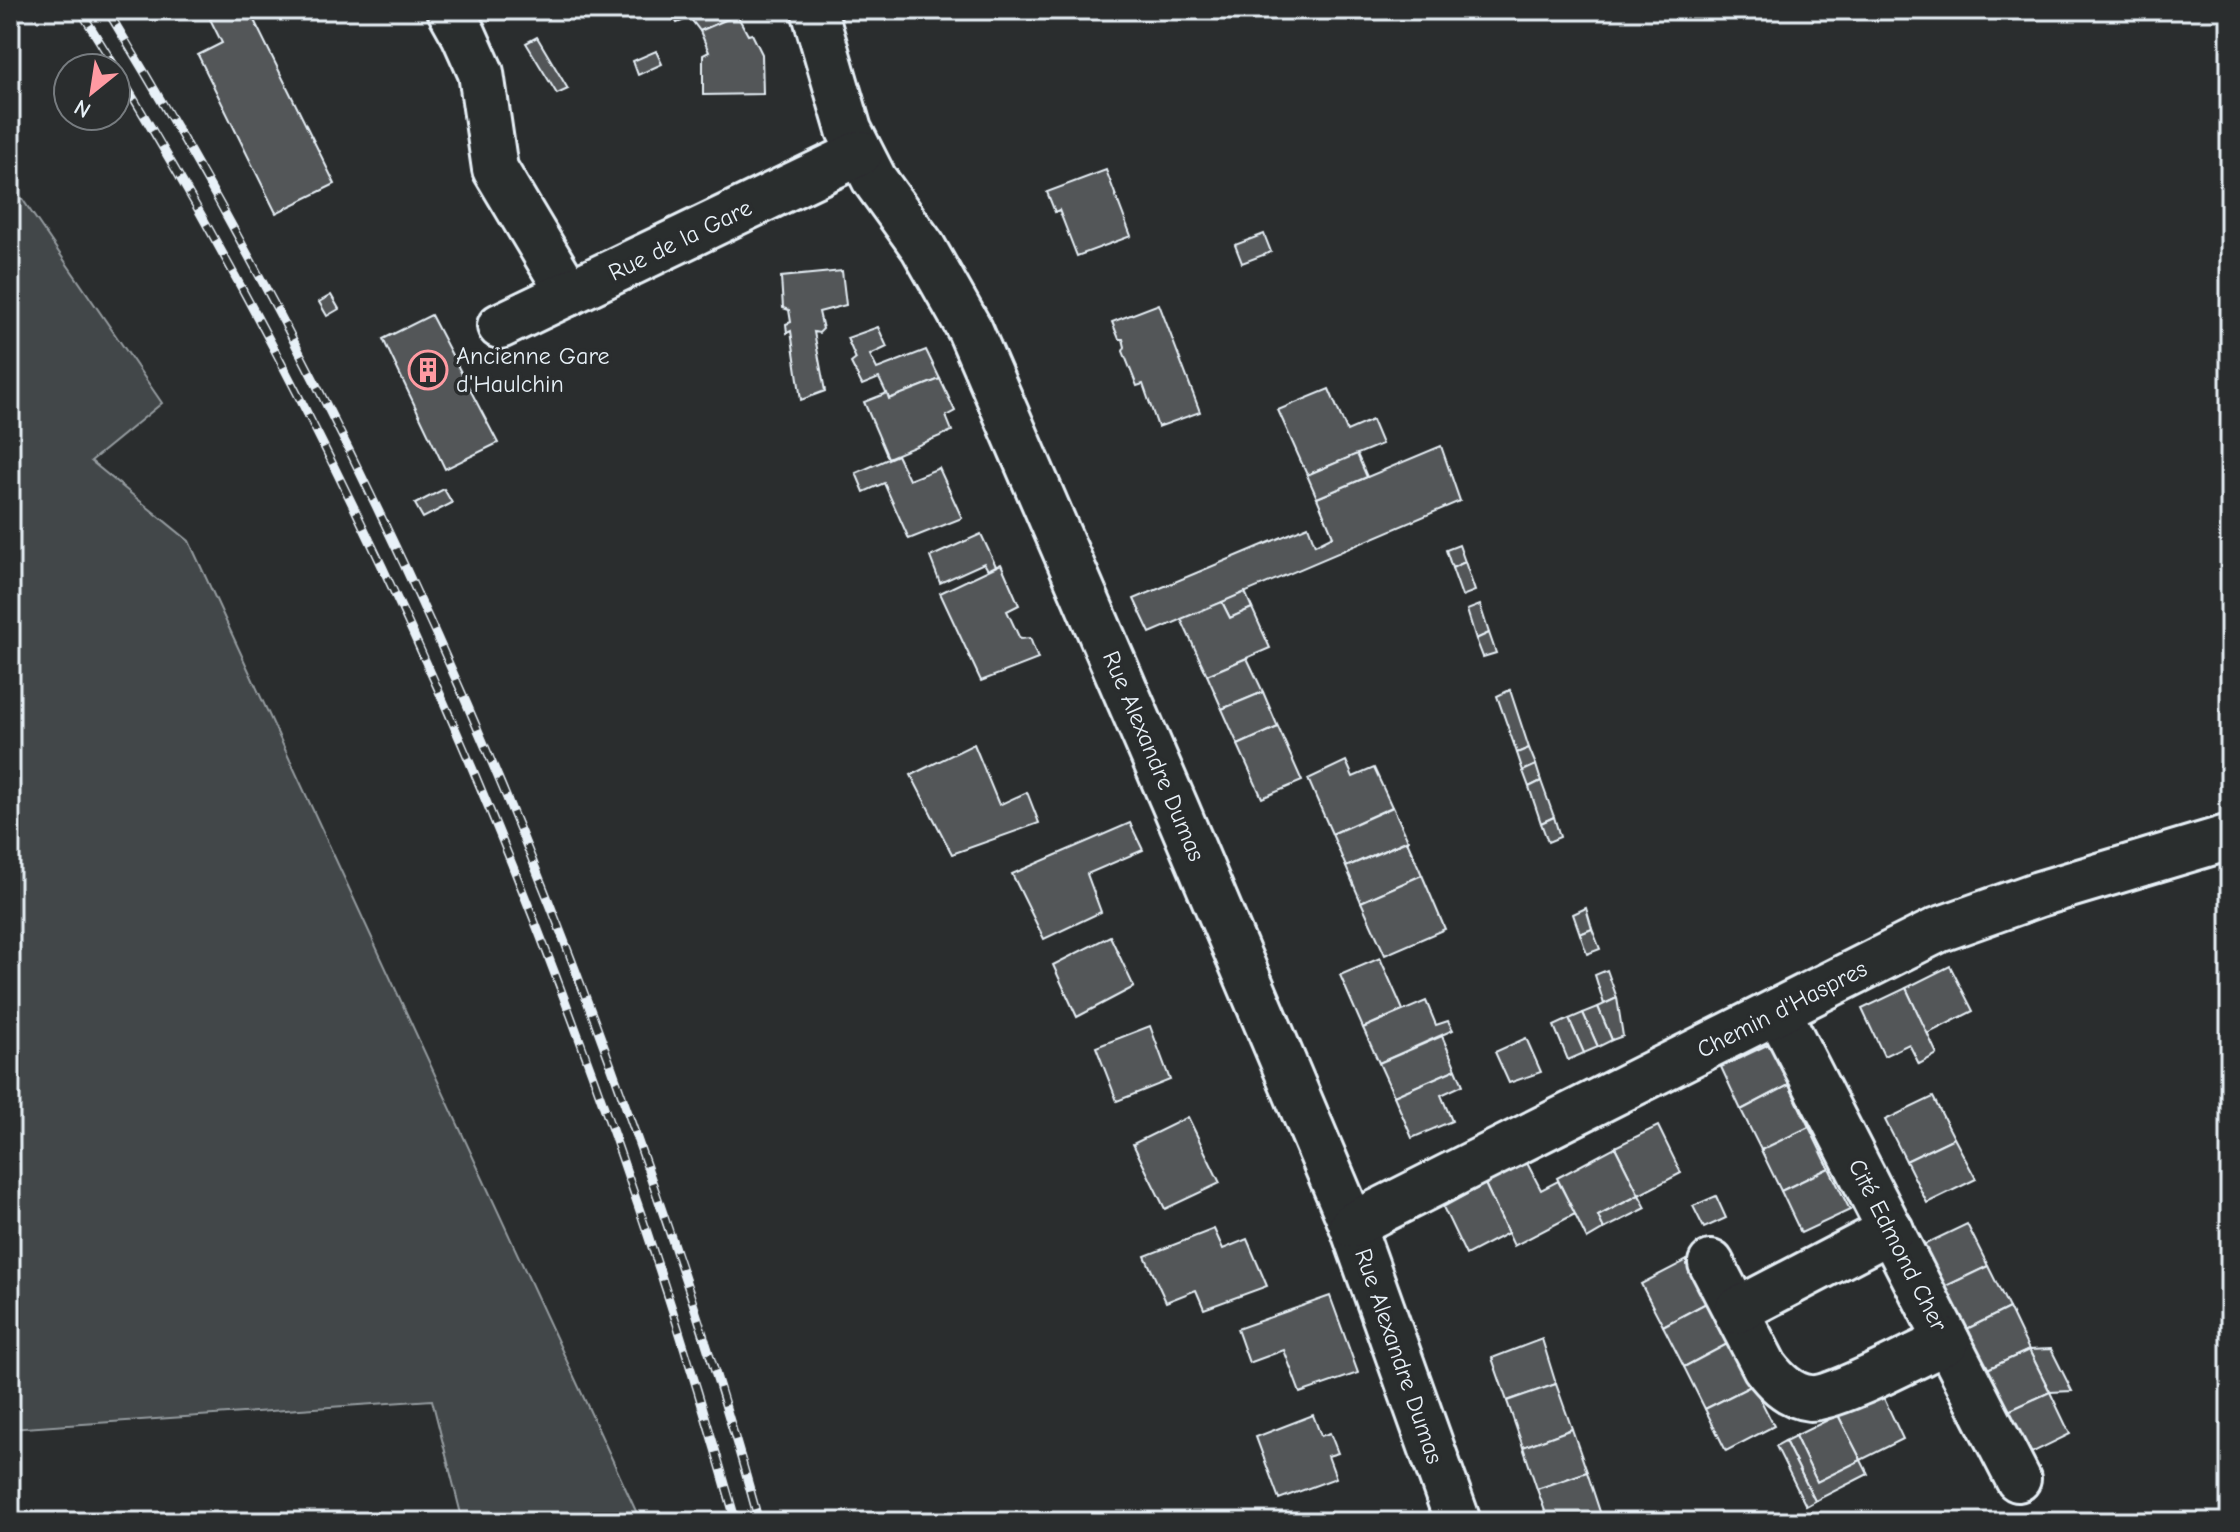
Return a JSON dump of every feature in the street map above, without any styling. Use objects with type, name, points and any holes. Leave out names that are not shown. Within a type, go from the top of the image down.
[{"type":"street","points":[[450,10],[481,73],[495,169],[569,293]]},
{"type":"street","name":"Rue Alexandre Dumas","points":[[814,10],[842,114],[860,153],[874,179],[937,270],[994,381],[1352,1225],[1458,1522]]},
{"type":"street","name":"Rue de la Gare","points":[[500,326],[860,153]]},
{"type":"street","name":"Chemin d'Haspres","points":[[1352,1225],[1938,930],[2039,894],[2230,837]]},
{"type":"street","name":"Cité Edmond Cher","points":[[1778,1011],[2018,1479]]},
{"type":"street","points":[[1736,1311],[1891,1230]]},
{"type":"street","points":[[1711,1263],[1765,1367],[1774,1379],[1795,1394],[1809,1398],[1834,1394],[1947,1341]]},
{"type":"shaded area","points":[[10,181],[162,403],[91,461],[189,541],[641,1522],[463,1522],[432,1400],[10,1429]]},
{"type":"building","points":[[228,10],[249,10],[335,184],[276,213],[198,55],[222,43],[210,19]]},
{"type":"building","points":[[670,10],[735,10],[737,15],[700,31],[690,18],[677,23]]},
{"type":"building","points":[[737,15],[762,54],[763,94],[703,95],[703,55],[709,52],[700,31]]},
{"type":"building","points":[[537,37],[568,89],[557,94],[526,43]]},
{"type":"building","points":[[656,51],[662,64],[638,75],[633,61]]},
{"type":"building","points":[[1106,170],[1131,236],[1077,256],[1059,210],[1055,212],[1047,192]]},
{"type":"building","points":[[1264,234],[1271,252],[1242,263],[1235,245]]},
{"type":"building","points":[[842,271],[846,305],[819,312],[823,329],[819,333],[814,332],[825,391],[801,400],[791,331],[787,333],[786,324],[791,322],[789,310],[783,308],[781,277]]},
{"type":"building","points":[[331,295],[339,309],[327,316],[319,302]]},
{"type":"building","points":[[1159,304],[1200,412],[1158,427],[1143,384],[1137,386],[1123,351],[1123,339],[1119,339],[1112,322]]},
{"type":"building","name":"Ancienne Gare d'Haulchin","points":[[431,315],[498,443],[445,469],[383,339]]},
{"type":"building","points":[[878,327],[887,347],[870,355],[877,369],[926,350],[940,379],[889,399],[879,378],[862,385],[851,363],[856,359],[847,338]]},
{"type":"building","points":[[940,379],[955,411],[946,416],[952,431],[888,458],[864,402],[887,393],[889,399]]},
{"type":"building","points":[[1329,389],[1347,431],[1372,420],[1382,444],[1307,475],[1278,410]]},
{"type":"building","points":[[1441,446],[1460,501],[1150,633],[1134,599],[1308,526],[1315,545],[1333,536],[1317,498]]},
{"type":"building","points":[[1357,454],[1367,477],[1317,498],[1307,475]]},
{"type":"building","points":[[897,455],[909,480],[939,468],[962,518],[909,539],[884,483],[864,492],[856,473]]},
{"type":"building","points":[[444,489],[452,503],[423,518],[415,504]]},
{"type":"building","points":[[981,534],[996,566],[988,570],[984,563],[940,583],[930,557]]},
{"type":"building","points":[[1459,545],[1465,562],[1452,568],[1446,550]]},
{"type":"building","points":[[1465,562],[1475,591],[1462,596],[1452,568]]},
{"type":"building","points":[[1001,564],[1019,605],[1007,611],[1020,639],[1030,638],[1038,659],[981,681],[940,593]]},
{"type":"building","points":[[1245,592],[1252,608],[1230,618],[1222,602]]},
{"type":"building","points":[[1222,602],[1230,618],[1252,608],[1270,648],[1207,675],[1181,619]]},
{"type":"building","points":[[1480,605],[1489,633],[1476,639],[1467,610]]},
{"type":"building","points":[[1489,633],[1496,653],[1483,657],[1476,639]]},
{"type":"building","points":[[1247,658],[1263,692],[1222,709],[1207,675]]},
{"type":"building","points":[[1510,690],[1529,748],[1517,753],[1497,696]]},
{"type":"building","points":[[1263,692],[1278,727],[1238,745],[1222,709]]},
{"type":"building","points":[[1278,727],[1302,781],[1262,798],[1238,745]]},
{"type":"building","points":[[974,744],[999,805],[1027,792],[1039,823],[952,854],[911,775]]},
{"type":"building","points":[[1529,748],[1536,765],[1523,771],[1517,753]]},
{"type":"building","points":[[1346,761],[1353,777],[1374,768],[1392,807],[1332,834],[1308,779]]},
{"type":"building","points":[[1536,765],[1541,781],[1529,787],[1523,771]]},
{"type":"building","points":[[1541,781],[1554,817],[1541,823],[1529,787]]},
{"type":"building","points":[[1393,807],[1408,840],[1346,867],[1332,834]]},
{"type":"building","points":[[1554,817],[1560,837],[1548,842],[1541,823]]},
{"type":"building","points":[[1130,823],[1143,850],[1087,874],[1101,912],[1044,939],[1012,874]]},
{"type":"building","points":[[1407,841],[1422,875],[1361,902],[1346,867]]},
{"type":"building","points":[[1422,875],[1445,929],[1385,955],[1361,902]]},
{"type":"building","points":[[1586,908],[1592,929],[1580,934],[1573,914]]},
{"type":"building","points":[[1592,929],[1600,949],[1587,954],[1580,934]]},
{"type":"building","points":[[1110,936],[1134,987],[1077,1017],[1053,965]]},
{"type":"building","points":[[1380,958],[1403,1010],[1363,1028],[1340,975]]},
{"type":"building","points":[[1950,966],[1973,1011],[1927,1034],[1906,988]]},
{"type":"building","points":[[1607,970],[1617,998],[1604,1004],[1595,975]]},
{"type":"building","points":[[1906,988],[1937,1054],[1919,1064],[1909,1044],[1884,1056],[1862,1009]]},
{"type":"building","points":[[1617,998],[1623,1036],[1612,1040],[1598,1007]]},
{"type":"building","points":[[1426,1001],[1436,1025],[1448,1021],[1453,1030],[1379,1063],[1363,1028]]},
{"type":"building","points":[[1598,1007],[1612,1040],[1598,1047],[1583,1013]]},
{"type":"building","points":[[1583,1013],[1598,1047],[1584,1053],[1569,1019]]},
{"type":"building","points":[[1569,1019],[1584,1053],[1568,1060],[1554,1026]]},
{"type":"building","points":[[1150,1026],[1170,1080],[1117,1101],[1096,1047]]},
{"type":"building","points":[[1442,1036],[1456,1069],[1394,1096],[1379,1063]]},
{"type":"building","points":[[1526,1038],[1541,1072],[1509,1083],[1495,1052]]},
{"type":"building","points":[[1769,1044],[1789,1085],[1741,1110],[1721,1067]]},
{"type":"building","points":[[1456,1069],[1463,1085],[1441,1095],[1452,1121],[1412,1138],[1394,1096]]},
{"type":"building","points":[[1789,1085],[1809,1127],[1761,1150],[1741,1110]]},
{"type":"building","points":[[1933,1097],[1954,1138],[1906,1161],[1885,1120]]},
{"type":"building","points":[[1188,1117],[1220,1183],[1165,1209],[1133,1144]]},
{"type":"building","points":[[1658,1126],[1681,1173],[1639,1195],[1615,1147]]},
{"type":"building","points":[[1809,1127],[1829,1168],[1781,1191],[1761,1150]]},
{"type":"building","points":[[1954,1138],[1976,1179],[1927,1203],[1906,1161]]},
{"type":"building","points":[[1615,1147],[1639,1195],[1598,1216],[1604,1229],[1587,1239],[1557,1178]]},
{"type":"building","points":[[1527,1163],[1541,1190],[1558,1181],[1575,1214],[1514,1246],[1485,1184]]},
{"type":"building","points":[[1829,1168],[1850,1210],[1801,1233],[1781,1191]]},
{"type":"building","points":[[1485,1184],[1508,1233],[1466,1255],[1443,1207]]},
{"type":"building","points":[[1639,1195],[1646,1208],[1604,1229],[1598,1216]]},
{"type":"building","points":[[1716,1196],[1726,1218],[1704,1228],[1693,1206]]},
{"type":"building","points":[[1967,1224],[1988,1266],[1940,1289],[1919,1247]]},
{"type":"building","points":[[1214,1229],[1223,1249],[1247,1239],[1267,1286],[1204,1309],[1196,1290],[1166,1302],[1145,1256]]},
{"type":"building","points":[[1689,1259],[1710,1301],[1663,1326],[1641,1284]]},
{"type":"building","points":[[1988,1266],[2009,1308],[1961,1332],[1940,1289]]},
{"type":"building","points":[[1330,1296],[1358,1373],[1300,1393],[1284,1350],[1249,1363],[1237,1329]]},
{"type":"building","points":[[1710,1301],[1731,1342],[1684,1367],[1663,1326]]},
{"type":"building","points":[[2009,1308],[2029,1350],[1981,1372],[1961,1332]]},
{"type":"building","points":[[1542,1339],[1556,1384],[1507,1401],[1492,1358]]},
{"type":"building","points":[[1731,1342],[1753,1385],[1705,1409],[1684,1367]]},
{"type":"building","points":[[2051,1349],[2072,1391],[2050,1392],[2029,1350]]},
{"type":"building","points":[[2029,1350],[2050,1392],[2002,1414],[1981,1372]]},
{"type":"building","points":[[1556,1384],[1572,1429],[1523,1447],[1507,1401]]},
{"type":"building","points":[[1753,1385],[1774,1426],[1726,1451],[1705,1409]]},
{"type":"building","points":[[1881,1392],[1903,1439],[1861,1460],[1838,1415]]},
{"type":"building","points":[[2050,1392],[2070,1434],[2023,1457],[2002,1414]]},
{"type":"building","points":[[1313,1415],[1321,1436],[1330,1433],[1338,1453],[1328,1456],[1336,1478],[1279,1499],[1256,1437]]},
{"type":"building","points":[[1838,1415],[1861,1460],[1817,1482],[1795,1436]]},
{"type":"building","points":[[1572,1429],[1587,1472],[1537,1489],[1523,1447]]},
{"type":"building","points":[[1795,1436],[1817,1482],[1861,1460],[1868,1474],[1815,1501],[1785,1441]]},
{"type":"building","points":[[1785,1441],[1815,1501],[1806,1506],[1776,1446]]},
{"type":"building","points":[[1587,1472],[1601,1515],[1581,1522],[1549,1522],[1537,1489]]},
{"type":"railway","points":[[80,10],[106,52]]},
{"type":"railway","points":[[107,10],[261,278],[332,416],[463,695],[580,982],[633,1127],[700,1323],[759,1522]]},
{"type":"railway","points":[[132,97],[215,240],[308,415],[394,593],[475,774],[549,958],[617,1144],[680,1332],[736,1522]]},
{"type":"place","name":"Ancienne Gare d'Haulchin","points":[[428,370]]}]
